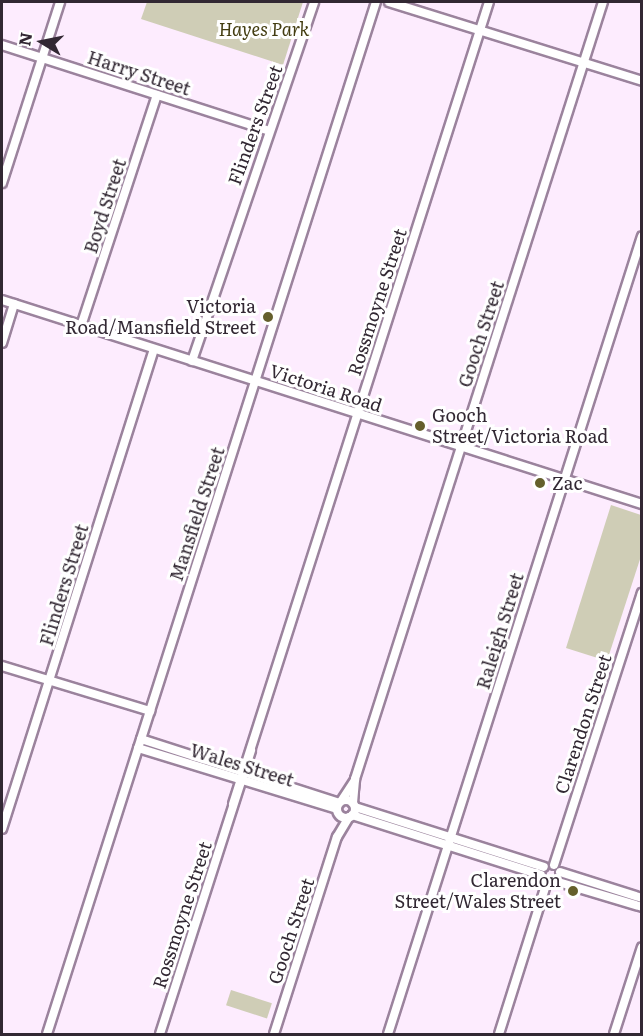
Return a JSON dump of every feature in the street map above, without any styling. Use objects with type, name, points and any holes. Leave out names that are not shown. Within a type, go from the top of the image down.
[{"type":"street","points":[[2,183],[60,2]]},
{"type":"street","name":"Flinders Street","points":[[192,361],[267,130],[314,2]]},
{"type":"street","name":"Mansfield Street","points":[[47,1035],[376,2]]},
{"type":"street","points":[[389,2],[642,81]]},
{"type":"street","name":"Rossmoyne Street","points":[[160,1035],[489,2]]},
{"type":"street","name":"Gooch Street","points":[[274,1035],[337,837],[352,810],[356,779],[603,2]]},
{"type":"street","name":"Harry Street","points":[[2,45],[267,130]]},
{"type":"street","name":"Boyd Street","points":[[81,326],[157,95]]},
{"type":"street","name":"Raleigh Street","points":[[388,1035],[642,236]]},
{"type":"street","name":"Victoria Road","points":[[2,300],[642,504]]},
{"type":"street","points":[[2,343],[14,304]]},
{"type":"street","name":"Flinders Street","points":[[2,829],[154,349]]},
{"type":"street","name":"Clarendon Street","points":[[554,865],[642,593]]},
{"type":"street","points":[[2,666],[149,715]]},
{"type":"street","name":"Wales Street","points":[[141,739],[242,776]]},
{"type":"street","name":"Wales Street","points":[[138,748],[242,776],[339,806]]},
{"type":"street","name":"Gooch Street","points":[[337,837],[339,806],[356,779]]},
{"type":"street","points":[[339,806],[352,810]]},
{"type":"street","points":[[339,806],[542,871],[551,882],[642,907]]},
{"type":"street","points":[[542,871],[554,865],[560,872],[642,898]]},
{"type":"street","points":[[499,1035],[551,882],[560,872]]},
{"type":"street","points":[[614,1035],[642,947]]},
{"type":"green space","name":"Hayes Park","points":[[147,2],[303,2],[283,65],[141,19]]},
{"type":"green space","points":[[611,505],[641,515],[642,553],[607,661],[566,648]]},
{"type":"green space","points":[[231,990],[272,1003],[267,1019],[226,1005]]},
{"type":"place","name":"Victoria Road/Mansfield Street","points":[[268,317]]},
{"type":"place","name":"Gooch Street/Victoria Road","points":[[420,426]]},
{"type":"place","name":"Zac","points":[[540,483]]},
{"type":"place","name":"Clarendon Street/Wales Street","points":[[573,891]]}]
